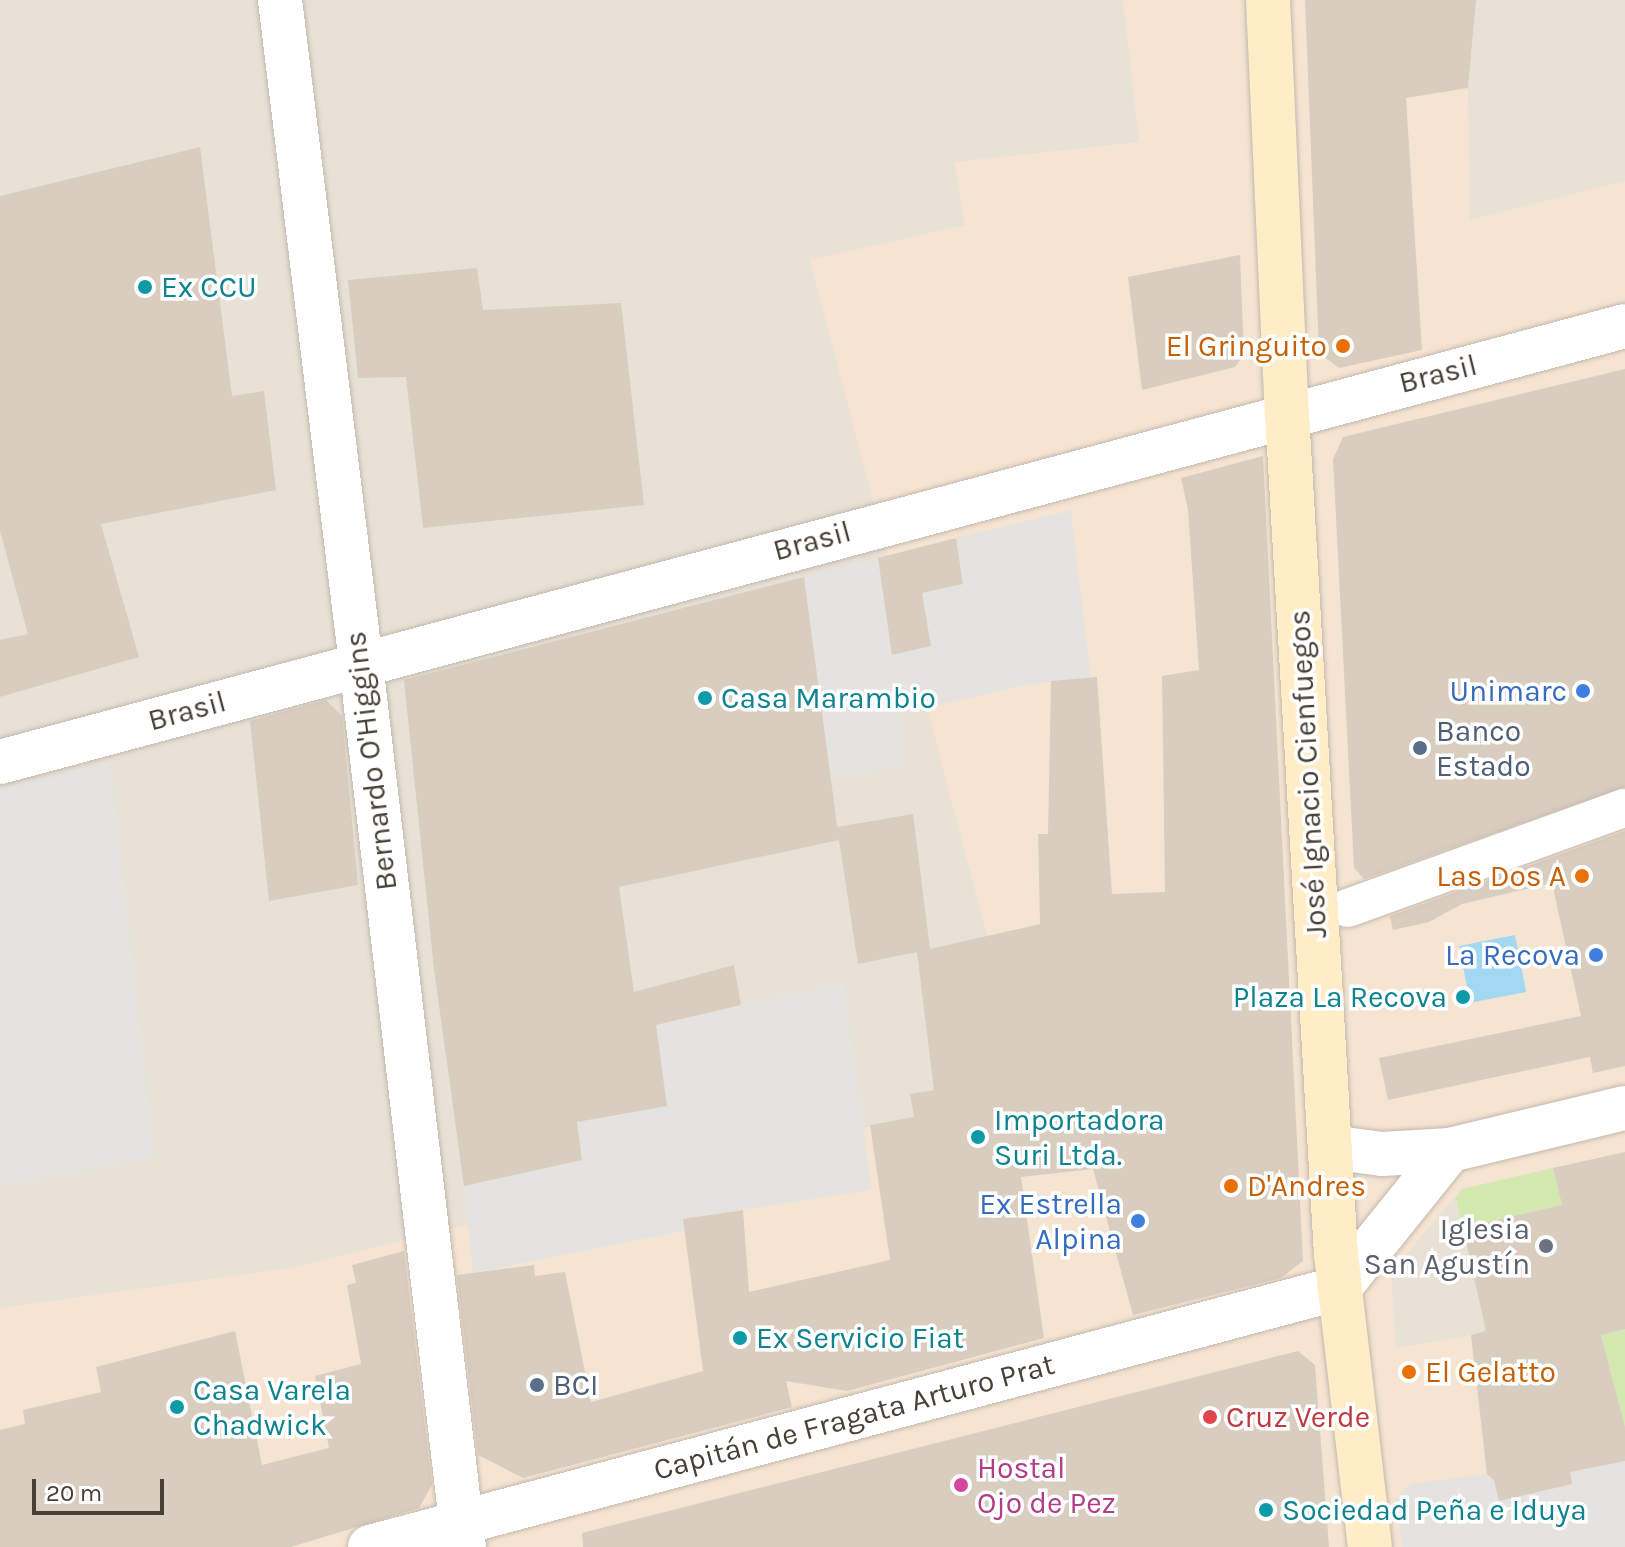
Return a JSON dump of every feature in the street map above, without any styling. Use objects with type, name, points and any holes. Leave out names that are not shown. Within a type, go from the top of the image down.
[{"type":"main road","name":"José Ignacio Cienfuegos","points":[[1268,0],[1287,413],[1339,1288],[1370,1547]]},
{"type":"street","name":"Bernardo O'Higgins","points":[[280,0],[462,1535]]},
{"type":"street","name":"Brasil","points":[[0,762],[1287,413],[1625,326]]},
{"type":"street","points":[[1348,908],[1625,808]]},
{"type":"street","points":[[1330,1147],[1382,1154],[1450,1150],[1625,1108]]},
{"type":"street","points":[[1339,1288],[1450,1150]]},
{"type":"street","name":"Capitán de Fragata Arturo Prat","points":[[370,1547],[462,1535],[1339,1288]]},
{"type":"shaded area","points":[[0,0],[1625,0],[1625,1547],[0,1547]]},
{"type":"shaded area","points":[[1123,0],[1476,0],[1468,88],[1470,220],[1625,181],[1625,1152],[1462,1189],[1391,1272],[1396,1348],[1471,1335],[1487,1474],[1411,1484],[1395,1500],[1402,1547],[0,1547],[0,1308],[290,1268],[902,1119],[915,1204],[927,1202],[910,1094],[934,1090],[987,936],[810,260],[965,225],[954,162],[1139,142]]},
{"type":"shaded area","points":[[1071,510],[1091,677],[1020,686],[900,714],[905,765],[830,778],[804,577],[878,558],[891,654],[931,646],[922,593],[963,583],[956,538]]},
{"type":"shaded area","points":[[110,761],[154,1157],[0,1187],[0,789]]},
{"type":"shaded area","points":[[843,983],[872,1190],[683,1219],[684,1231],[473,1273],[464,1186],[582,1160],[577,1122],[655,1024]]},
{"type":"shaded area","points":[[1625,1461],[1625,1547],[1402,1547],[1395,1499],[1411,1484],[1487,1474],[1494,1480],[1499,1501],[1572,1484],[1570,1472]]},
{"type":"green space","points":[[1553,1168],[1562,1205],[1463,1228],[1456,1198],[1462,1189]]},
{"type":"green space","points":[[1625,1329],[1625,1427],[1601,1335]]},
{"type":"water","points":[[1515,935],[1526,992],[1470,1003],[1459,946]]},
{"type":"building","points":[[1305,0],[1476,0],[1468,88],[1406,98],[1422,350],[1339,368],[1319,353]]},
{"type":"building","points":[[200,147],[232,396],[264,391],[276,490],[101,524],[139,657],[0,697],[0,640],[28,634],[0,531],[0,196]]},
{"type":"building","points":[[1240,255],[1244,355],[1235,367],[1142,390],[1128,277]]},
{"type":"building","points":[[477,268],[483,310],[621,303],[644,505],[423,528],[406,377],[358,378],[348,280]]},
{"type":"building","points":[[1625,369],[1625,787],[1364,879],[1354,868],[1333,459],[1343,437]]},
{"type":"building","points":[[1263,456],[1303,1261],[1281,1278],[1133,1315],[1093,1169],[1021,1177],[1044,1338],[847,1391],[786,1381],[792,1407],[523,1478],[478,1455],[457,1275],[534,1265],[535,1276],[565,1272],[591,1402],[703,1371],[683,1219],[743,1210],[749,1292],[890,1260],[870,1125],[914,1117],[910,1094],[934,1090],[917,952],[858,964],[837,827],[913,814],[930,949],[1040,924],[1038,834],[1048,834],[1051,681],[1097,677],[1112,894],[1165,892],[1162,676],[1199,670],[1188,510],[1181,478]]},
{"type":"building","points":[[956,538],[963,584],[922,593],[931,646],[892,655],[878,558]]},
{"type":"building","points":[[804,577],[839,840],[619,887],[634,992],[734,965],[741,1005],[656,1025],[667,1106],[577,1122],[582,1160],[464,1186],[434,969],[404,680]]},
{"type":"building","points":[[326,700],[342,716],[358,885],[269,901],[250,721]]},
{"type":"building","points":[[1625,831],[1625,1066],[1593,1073],[1590,1057],[1388,1100],[1379,1058],[1581,1016],[1552,883],[1462,904],[1429,922],[1393,930],[1390,916]]},
{"type":"building","points":[[1625,1152],[1625,1329],[1601,1335],[1625,1427],[1625,1461],[1570,1472],[1572,1484],[1499,1501],[1494,1480],[1487,1474],[1471,1335],[1486,1331],[1463,1228],[1562,1205],[1553,1168]]},
{"type":"building","points":[[404,1251],[432,1485],[419,1508],[291,1547],[0,1547],[0,1430],[25,1424],[23,1410],[101,1392],[96,1367],[235,1331],[262,1465],[329,1448],[315,1376],[361,1364],[347,1285],[356,1283],[352,1265]]},
{"type":"building","points":[[1298,1351],[1315,1365],[1329,1547],[583,1547],[582,1533]]},
{"type":"place","name":"Ex CCU","points":[[145,287]]},
{"type":"place","name":"El Gringuito","points":[[1343,346]]},
{"type":"place","name":"Unimarc","points":[[1583,691]]},
{"type":"place","name":"Casa Marambio","points":[[705,698]]},
{"type":"place","name":"Banco Estado","points":[[1420,748]]},
{"type":"place","name":"Las Dos A","points":[[1582,876]]},
{"type":"place","name":"La Recova","points":[[1596,955]]},
{"type":"place","name":"Plaza La Recova","points":[[1463,997]]},
{"type":"place","name":"Importadora Suri Ltda.","points":[[978,1137]]},
{"type":"place","name":"D'Andres","points":[[1231,1186]]},
{"type":"place","name":"Ex Estrella Alpina","points":[[1138,1221]]},
{"type":"place","name":"Iglesia San Agustín","points":[[1546,1246]]},
{"type":"place","name":"Ex Servicio Fiat","points":[[740,1338]]},
{"type":"place","name":"El Gelatto","points":[[1409,1372]]},
{"type":"place","name":"BCI","points":[[537,1385]]},
{"type":"place","name":"Casa Varela Chadwick","points":[[177,1407]]},
{"type":"place","name":"Cruz Verde","points":[[1210,1417]]},
{"type":"place","name":"Hostal Ojo de Pez","points":[[961,1485]]},
{"type":"place","name":"Sociedad Peña e Iduya","points":[[1266,1510]]}]
